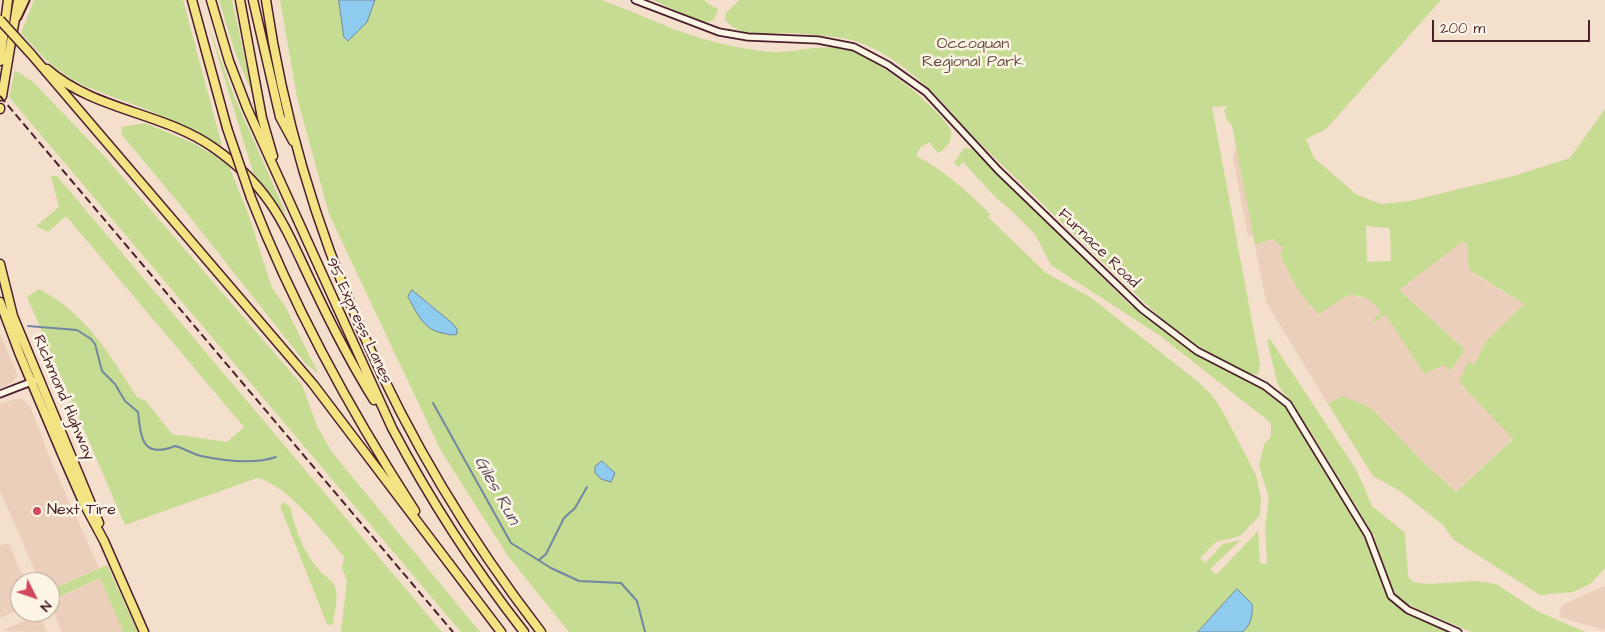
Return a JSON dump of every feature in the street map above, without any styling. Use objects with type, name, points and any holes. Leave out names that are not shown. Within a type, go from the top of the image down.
[{"type":"highway","points":[[0,61],[8,0]]},
{"type":"highway","points":[[2,96],[16,22],[18,0]]},
{"type":"highway","points":[[192,0],[227,128],[252,198],[287,282],[339,384],[377,450],[440,551]]},
{"type":"highway","name":"95 Express Lanes","points":[[210,0],[237,81],[282,187],[392,428],[417,475],[459,541],[524,632]]},
{"type":"highway","points":[[240,0],[262,118],[282,187]]},
{"type":"highway","points":[[253,0],[280,117],[298,152]]},
{"type":"highway","points":[[266,0],[298,152],[338,272],[369,349],[394,401],[455,509],[496,572],[541,632]]},
{"type":"highway","points":[[0,20],[313,384],[501,632]]},
{"type":"highway","points":[[31,54],[55,76],[82,94],[172,126],[203,141],[232,161],[256,184],[284,223],[344,348],[392,428]]},
{"type":"highway","name":"Richmond Highway","points":[[0,264],[13,316],[87,491],[104,541]]},
{"type":"highway","name":"Richmond Highway","points":[[0,302],[31,383],[144,632]]},
{"type":"main road","points":[[16,22],[25,0]]},
{"type":"main road","name":"Furnace Road","points":[[636,0],[719,32],[748,37],[818,40],[854,47],[888,65],[914,83],[939,105],[959,130],[1011,183],[1142,309],[1197,351],[1265,386],[1288,404],[1368,535],[1391,596],[1408,610],[1458,632]]},
{"type":"main road","points":[[0,394],[39,379]]},
{"type":"shaded area","points":[[1236,146],[1258,146],[1275,230],[1248,236],[1233,158]]},
{"type":"shaded area","points":[[1273,239],[1348,295],[1368,299],[1376,305],[1380,311],[1371,325],[1385,314],[1424,374],[1445,364],[1450,371],[1464,352],[1463,348],[1399,290],[1462,241],[1468,247],[1468,264],[1477,276],[1524,304],[1487,340],[1474,366],[1468,363],[1513,438],[1456,492],[1342,396],[1328,404],[1266,302],[1255,245]]},
{"type":"shaded area","points":[[0,334],[18,376],[13,380],[14,382],[0,388]]},
{"type":"shaded area","points":[[21,398],[30,406],[52,463],[99,568],[60,586],[60,572],[36,572],[0,491],[0,403]]},
{"type":"shaded area","points":[[9,544],[21,572],[10,572],[10,614],[0,618],[0,545]]},
{"type":"shaded area","points":[[100,578],[123,632],[61,632],[57,622],[60,622],[60,596]]},
{"type":"shaded area","points":[[1605,586],[1605,630],[1559,617],[1562,605]]},
{"type":"shaded area","points":[[22,622],[43,622],[47,632],[1,631]]},
{"type":"green space","points":[[34,0],[183,0],[222,146],[153,112],[87,87],[66,76],[44,58],[21,33]]},
{"type":"green space","points":[[219,0],[232,0],[253,96],[234,49]]},
{"type":"green space","points":[[280,0],[601,0],[700,38],[729,45],[773,52],[821,47],[839,48],[847,49],[873,61],[904,83],[933,108],[951,130],[950,140],[941,151],[938,153],[929,142],[920,148],[916,156],[946,175],[964,190],[990,214],[988,217],[1046,273],[1090,297],[1211,394],[1223,412],[1256,475],[1261,499],[1260,515],[1240,536],[1216,542],[1200,558],[1205,563],[1223,544],[1241,540],[1210,569],[1216,575],[1258,531],[1260,563],[1267,564],[1265,527],[1269,498],[1259,466],[1264,445],[1271,436],[1271,423],[1159,335],[1051,265],[1035,234],[997,199],[963,162],[959,167],[954,163],[964,148],[973,149],[1129,304],[1191,350],[1273,395],[1286,407],[1339,490],[1371,551],[1384,591],[1405,612],[1449,632],[569,632],[508,556],[441,451],[329,214],[297,97]]},
{"type":"green space","points":[[653,0],[705,0],[705,2],[718,9],[714,20],[703,23]]},
{"type":"green space","name":"Occoquan Regional Park","points":[[739,0],[1441,0],[1326,129],[1306,139],[1314,158],[1357,195],[1381,204],[1410,201],[1517,175],[1570,158],[1605,109],[1605,568],[1590,584],[1573,592],[1540,595],[1454,540],[1443,525],[1400,491],[1373,476],[1328,404],[1342,396],[1371,408],[1427,466],[1456,492],[1513,439],[1459,382],[1468,362],[1474,365],[1487,340],[1524,304],[1471,271],[1468,264],[1468,247],[1463,241],[1399,290],[1463,348],[1464,352],[1450,371],[1444,365],[1424,374],[1385,314],[1370,326],[1380,311],[1374,303],[1362,297],[1348,295],[1319,314],[1305,300],[1292,279],[1280,254],[1283,248],[1273,239],[1255,245],[1232,125],[1227,120],[1224,111],[1227,106],[1212,107],[1260,364],[1258,374],[1250,375],[1207,353],[1169,326],[965,129],[928,88],[897,63],[881,52],[848,39],[794,33],[749,33],[732,26],[725,20],[726,13]],"holes":[[[1366,226],[1390,228],[1391,261],[1367,262]]]},
{"type":"green space","points":[[208,24],[234,96],[287,216],[255,179]]},
{"type":"green space","points":[[15,70],[33,82],[105,157],[302,385],[317,426],[331,451],[480,632],[461,632],[9,97]]},
{"type":"green space","points":[[145,123],[195,144],[228,164],[249,216],[272,288],[285,306],[318,373],[306,364],[182,207],[122,135],[121,127]]},
{"type":"green space","points":[[51,176],[57,176],[442,632],[341,632],[347,581],[342,568],[344,557],[316,523],[292,499],[269,482],[257,478],[125,525],[27,297],[39,289],[56,299],[84,323],[96,336],[137,397],[146,401],[172,434],[227,442],[244,427],[66,216],[48,232],[36,226],[59,207]]},
{"type":"green space","points":[[1270,339],[1357,471],[1372,506],[1405,533],[1408,576],[1413,582],[1427,584],[1476,581],[1496,584],[1537,611],[1585,632],[1472,632],[1419,610],[1399,599],[1389,583],[1374,536],[1312,434],[1278,385],[1267,340]]},
{"type":"green space","points":[[284,502],[290,507],[297,532],[309,556],[319,570],[334,584],[336,601],[333,625],[327,624],[280,506]]},
{"type":"green space","points":[[107,565],[138,632],[123,632],[100,578],[60,596],[60,586]]},
{"type":"water","points":[[339,0],[375,0],[367,22],[348,41],[344,37]]},
{"type":"water","points":[[412,290],[452,323],[457,329],[457,334],[450,335],[435,331],[425,324],[408,297]]},
{"type":"water","points":[[602,461],[615,473],[611,482],[601,479],[595,473],[595,467]]},
{"type":"water","points":[[1237,589],[1252,604],[1251,619],[1243,632],[1198,632]]},
{"type":"waterway","name":"Giles Run","points":[[28,326],[77,330],[91,339],[95,344],[102,371],[115,384],[125,401],[138,412],[142,438],[150,448],[156,450],[175,446],[201,456],[239,461],[258,461],[276,457]]},
{"type":"waterway","name":"Giles Run","points":[[433,403],[511,543],[551,568],[579,581],[621,583],[637,601],[645,632]]},
{"type":"waterway","points":[[539,560],[546,554],[564,518],[575,508],[587,487]]},
{"type":"railway","points":[[0,96],[453,632]]},
{"type":"place","name":"Next Tire","points":[[37,511]]}]
